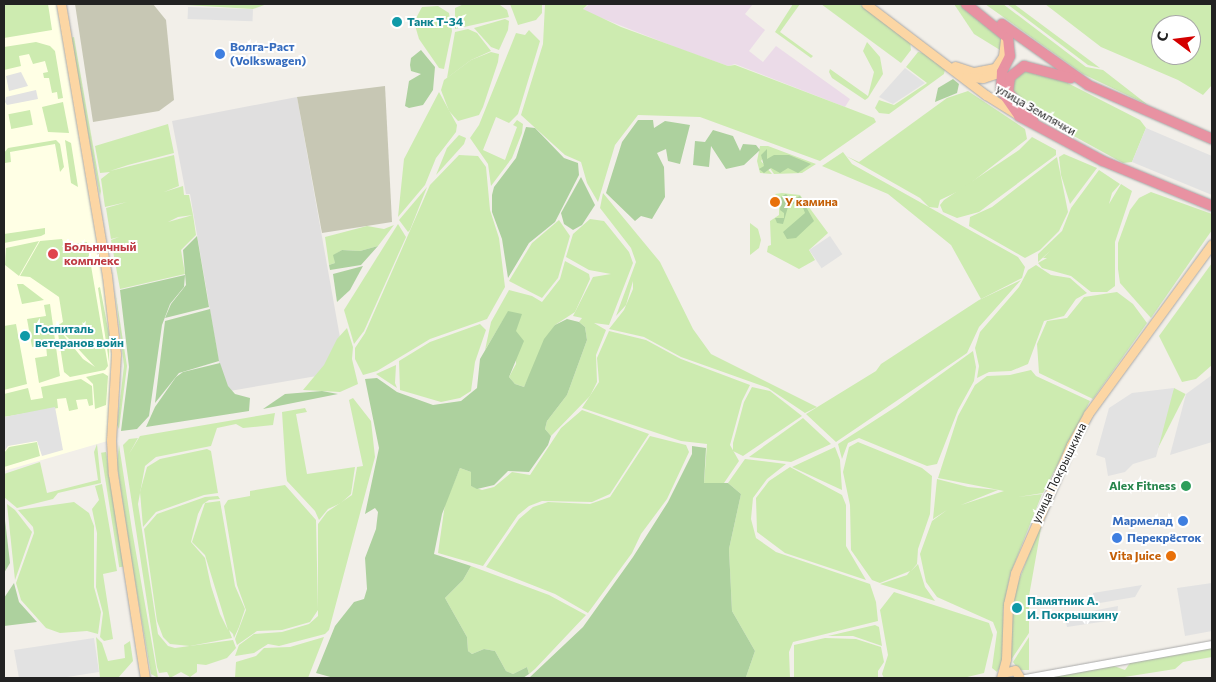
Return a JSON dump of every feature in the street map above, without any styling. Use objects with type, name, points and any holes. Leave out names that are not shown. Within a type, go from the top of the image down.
[{"type":"highway","points":[[966,4],[999,28],[1010,43],[1009,63],[1002,72],[1000,83],[1003,98],[1019,116]]},
{"type":"highway","points":[[975,4],[1088,85]]},
{"type":"highway","points":[[1009,63],[1031,59],[1059,66]]},
{"type":"highway","points":[[1039,126],[1008,92],[1007,84],[1017,69],[1024,66],[1035,67],[1088,85],[1212,139]]},
{"type":"highway","name":"улица Землячки","points":[[1019,116],[1103,160],[1212,206]]},
{"type":"main road","points":[[61,4],[107,276],[116,354],[111,440],[113,474],[146,678]]},
{"type":"main road","name":"улица Землячки","points":[[866,4],[1019,116]]},
{"type":"main road","points":[[945,63],[974,72],[995,68],[1005,48],[999,28]]},
{"type":"main road","points":[[963,76],[983,78],[1002,72]]},
{"type":"main road","name":"улица Покрышкина","points":[[1002,675],[1006,648],[1008,604],[1015,573],[1071,445],[1088,414],[1212,244]]},
{"type":"main road","name":"улица Покрышкина","points":[[1006,648],[1017,673]]},
{"type":"main road","points":[[1002,675],[1017,673]]},
{"type":"street","points":[[1025,678],[1032,675],[1212,644]]},
{"type":"street","points":[[1017,673],[1032,675]]},
{"type":"shaded area","name":"Больничный комплекс","points":[[4,4],[61,4],[116,354],[111,440],[4,471]]},
{"type":"shaded area","points":[[75,4],[153,4],[166,20],[174,100],[159,111],[93,122]]},
{"type":"shaded area","points":[[590,4],[753,4],[745,14],[765,30],[749,51],[763,62],[776,46],[850,99],[845,107],[735,64],[728,66],[680,49],[583,9]]},
{"type":"shaded area","points":[[188,7],[253,9],[253,21],[188,19]]},
{"type":"shaded area","points":[[905,68],[925,83],[893,104],[879,97]]},
{"type":"shaded area","points":[[21,72],[28,86],[9,91],[6,76]]},
{"type":"shaded area","points":[[385,86],[392,222],[322,233],[297,97]]},
{"type":"shaded area","points":[[36,90],[38,99],[7,105],[5,102],[6,97]]},
{"type":"shaded area","points":[[297,97],[346,371],[224,392],[190,194],[186,194],[172,121]]},
{"type":"shaded area","points":[[1146,128],[1212,156],[1212,195],[1132,162]]},
{"type":"shaded area","points":[[830,236],[842,254],[822,268],[809,250]]},
{"type":"shaded area","points":[[1212,375],[1212,442],[1170,455],[1186,394]]},
{"type":"shaded area","points":[[1174,388],[1156,457],[1133,464],[1125,472],[1108,476],[1105,458],[1096,455],[1109,408],[1132,393]]},
{"type":"shaded area","points":[[55,407],[63,450],[42,456],[37,441],[8,446],[4,452],[4,417]]},
{"type":"shaded area","points":[[1212,583],[1212,631],[1185,636],[1177,588]]},
{"type":"shaded area","points":[[1142,585],[1135,597],[1094,604],[1093,593]]},
{"type":"shaded area","points":[[1118,606],[1117,616],[1107,621],[1067,627],[1065,616]]},
{"type":"shaded area","points":[[94,638],[99,672],[61,678],[19,678],[14,650]]},
{"type":"green space","points":[[4,4],[48,4],[52,30],[4,38]]},
{"type":"green space","points":[[169,4],[267,4],[253,9]]},
{"type":"green space","points":[[464,4],[500,5],[507,10],[509,17],[455,29],[455,8]]},
{"type":"green space","points":[[510,4],[542,4],[542,13],[536,20],[518,25]]},
{"type":"green space","points":[[545,4],[588,4],[583,9],[621,27],[728,66],[735,65],[874,118],[876,122],[820,161],[700,117],[638,115],[615,145],[598,202],[587,183],[581,162],[565,155],[521,115],[543,44]]},
{"type":"green space","points":[[793,4],[800,4],[780,32],[813,56],[811,58],[775,32]]},
{"type":"green space","points":[[821,4],[859,4],[910,41],[911,50],[901,63]]},
{"type":"green space","points":[[954,4],[961,4],[998,34],[1003,42],[1000,50],[974,34]]},
{"type":"green space","points":[[985,4],[1003,4],[1086,67],[1103,70],[1148,105],[1083,74]]},
{"type":"green space","points":[[1007,4],[1014,4],[1100,68],[1088,65]]},
{"type":"green space","points":[[1045,4],[1212,4],[1212,85],[1203,95],[1178,80],[1101,47]]},
{"type":"green space","points":[[438,6],[449,13],[452,31],[444,69],[439,68],[419,39],[414,22],[422,7]]},
{"type":"green space","points":[[505,19],[509,21],[508,30],[499,50],[491,47],[474,28]]},
{"type":"green space","points":[[468,29],[477,33],[491,51],[471,60],[447,78],[455,32]]},
{"type":"green space","points":[[529,30],[540,41],[518,114],[509,123],[496,117],[483,150],[505,160],[517,127],[513,125],[517,120],[523,124],[522,133],[512,158],[491,186],[488,164],[470,138],[479,125],[516,33],[525,35]]},
{"type":"green space","points":[[74,37],[101,191],[100,196],[70,38]]},
{"type":"green space","points":[[36,42],[50,46],[55,51],[63,98],[58,99],[57,92],[52,93],[49,78],[44,78],[43,73],[48,72],[45,61],[33,64],[29,54],[19,56],[21,66],[4,70],[4,47]]},
{"type":"green space","points":[[867,42],[880,57],[883,74],[868,98],[865,100],[832,78],[829,72],[830,69],[868,96],[874,72],[863,51]]},
{"type":"green space","points":[[421,50],[435,67],[433,90],[423,105],[409,108],[405,106],[409,81],[421,74],[411,71],[411,58]]},
{"type":"green space","points":[[491,52],[499,54],[498,62],[483,107],[479,115],[458,121],[449,111],[441,90],[444,80],[471,60]]},
{"type":"green space","points":[[918,52],[923,53],[945,69],[944,74],[889,114],[879,113],[875,108],[879,100],[894,105],[927,83],[906,67]]},
{"type":"green space","points":[[1027,69],[1054,76],[1140,120],[1146,128],[1132,162],[1123,163],[1030,112],[1012,91],[1011,83]]},
{"type":"green space","points":[[953,79],[959,84],[957,93],[935,102],[938,88]]},
{"type":"green space","points":[[968,91],[1025,129],[1027,139],[963,189],[940,200],[938,208],[929,207],[920,198],[846,156],[859,162],[947,98]]},
{"type":"green space","points":[[439,92],[457,125],[456,132],[436,158],[425,185],[398,217],[404,159]]},
{"type":"green space","points":[[63,102],[69,133],[48,132],[42,107]]},
{"type":"green space","points":[[30,110],[33,125],[11,129],[8,114]]},
{"type":"green space","points":[[638,120],[653,120],[654,128],[665,121],[690,125],[680,164],[668,161],[666,149],[657,153],[664,167],[665,197],[652,219],[641,216],[635,221],[606,193],[622,142]]},
{"type":"green space","points":[[168,124],[174,153],[110,171],[174,155],[179,186],[164,192],[183,186],[184,195],[189,195],[193,215],[196,235],[181,250],[185,274],[120,289],[111,240],[119,237],[111,239],[106,208],[127,202],[105,207],[101,179],[110,172],[100,173],[95,146]],"holes":[[[193,215],[168,222],[178,217]]]},
{"type":"green space","points":[[526,127],[535,128],[564,158],[578,163],[579,175],[555,222],[529,243],[508,278],[502,239],[492,212],[492,195],[494,187],[516,158]]},
{"type":"green space","points":[[713,130],[733,136],[740,151],[743,144],[756,145],[760,150],[744,165],[726,169],[711,146],[709,167],[693,165],[695,141],[705,142]]},
{"type":"green space","points":[[459,135],[466,138],[464,144],[436,175],[447,148]]},
{"type":"green space","points":[[1032,137],[1056,150],[1056,155],[979,212],[957,218],[943,212],[940,205],[944,200],[1019,150]]},
{"type":"green space","points":[[56,140],[60,144],[64,167],[60,172],[55,144],[10,152],[11,162],[5,163],[4,153],[8,148]]},
{"type":"green space","points":[[65,140],[71,143],[78,187],[71,183]]},
{"type":"green space","points":[[760,146],[768,146],[816,164],[802,173],[774,174],[763,158],[761,161],[772,174],[760,173],[757,161]]},
{"type":"green space","points":[[767,149],[767,159],[774,155],[789,155],[811,164],[798,173],[788,168],[780,173],[771,168],[764,173],[759,169],[764,166],[761,155]]},
{"type":"green space","points":[[843,152],[852,164],[1018,257],[1025,267],[1022,278],[981,299],[951,245],[888,194],[822,166]]},
{"type":"green space","points":[[1064,154],[1097,168],[1070,204],[1061,175],[1059,157]]},
{"type":"green space","points":[[459,155],[478,156],[486,167],[490,210],[499,238],[505,287],[487,319],[430,339],[377,371],[363,375],[355,359],[355,348],[365,333],[430,185]]},
{"type":"green space","points":[[1057,157],[1068,212],[1059,231],[1040,250],[1025,258],[969,226],[970,217],[992,207]]},
{"type":"green space","points":[[1099,170],[1120,184],[1112,193],[1109,204],[1121,184],[1132,191],[1115,242],[1115,286],[1107,292],[1091,292],[1071,276],[1042,268],[1038,263],[1047,258],[1043,258],[1050,251],[1038,262],[1038,254],[1062,231],[1071,208]]},
{"type":"green space","points":[[581,177],[595,205],[582,225],[573,230],[564,224],[561,213]]},
{"type":"green space","points":[[427,187],[410,230],[408,232],[399,220]]},
{"type":"green space","points":[[1151,192],[1212,214],[1212,230],[1151,318],[1120,283],[1118,243],[1130,210],[1139,198]]},
{"type":"green space","points":[[603,193],[660,262],[693,329],[711,354],[817,407],[805,413],[768,388],[681,357],[644,337],[609,329],[624,310],[633,289],[633,281],[626,305],[616,316],[636,262],[631,248],[600,208]]},
{"type":"green space","points":[[775,194],[800,195],[828,233],[809,250],[815,260],[799,269],[767,252],[768,246],[771,245],[770,221],[779,215],[779,198]]},
{"type":"green space","points":[[786,194],[792,200],[800,196],[814,221],[796,238],[787,239],[783,232],[805,213],[800,200],[788,207],[783,224],[777,223],[775,218],[784,218],[784,213],[780,210],[781,197]]},
{"type":"green space","points":[[590,219],[604,221],[629,252],[633,263],[609,325],[594,323],[606,330],[596,355],[597,382],[590,396],[551,436],[545,429],[547,421],[567,395],[587,340],[585,327],[579,322],[582,318],[573,316],[593,277],[611,274],[589,270],[566,257],[573,234]]},
{"type":"green space","points":[[559,220],[570,236],[558,278],[542,298],[509,281],[532,243]]},
{"type":"green space","points":[[750,223],[758,229],[761,240],[759,248],[750,255]]},
{"type":"green space","points":[[398,224],[406,237],[364,331],[354,344],[344,310]]},
{"type":"green space","points":[[394,225],[378,246],[360,251],[342,250],[334,255],[335,263],[329,265],[325,237],[367,226],[384,229]]},
{"type":"green space","points":[[45,228],[45,234],[41,236],[4,243],[4,234]]},
{"type":"green space","points":[[197,236],[209,307],[165,318],[171,304],[186,285],[183,250]]},
{"type":"green space","points":[[62,239],[64,245],[87,242],[108,366],[105,370],[70,377],[64,372],[57,327],[83,359],[95,367],[57,326],[63,322],[59,297],[30,277],[20,276],[40,241]]},
{"type":"green space","points":[[39,241],[19,276],[5,265],[6,248]]},
{"type":"green space","points":[[378,246],[361,265],[330,270],[329,265],[335,263],[333,255],[342,250],[360,251]]},
{"type":"green space","points":[[565,261],[589,274],[590,279],[575,312],[555,325],[524,387],[515,384],[509,377],[516,364],[515,331],[508,312],[485,350],[491,322],[509,290],[532,296],[542,302],[560,279]]},
{"type":"green space","points":[[1212,263],[1212,365],[1196,379],[1182,382],[1159,336]]},
{"type":"green space","points":[[1036,265],[1051,275],[1070,278],[1087,293],[1076,299],[1064,316],[1044,321],[1028,364],[1011,371],[989,372],[977,378],[979,366],[975,348],[980,332],[1019,287],[1028,270]]},
{"type":"green space","points":[[363,266],[350,290],[337,302],[333,274]]},
{"type":"green space","points":[[185,275],[184,287],[170,304],[162,325],[149,416],[137,429],[121,431],[129,367],[120,290]]},
{"type":"green space","points":[[1021,280],[979,327],[967,353],[836,442],[806,414],[876,371],[881,364],[979,300]]},
{"type":"green space","points":[[17,284],[23,284],[44,300],[22,304]]},
{"type":"green space","points":[[100,287],[109,334],[109,362],[98,288]]},
{"type":"green space","points":[[115,290],[127,366],[119,429],[117,425],[124,366]]},
{"type":"green space","points":[[1117,292],[1133,304],[1147,323],[1093,399],[1039,373],[1037,344],[1047,321],[1067,318],[1084,297]]},
{"type":"green space","points":[[50,304],[60,376],[39,383],[35,358],[47,356],[46,345],[32,347],[27,319],[46,316],[44,305]]},
{"type":"green space","points":[[210,309],[219,361],[179,373],[155,403],[165,321]]},
{"type":"green space","points":[[508,311],[522,314],[516,331],[524,341],[509,377],[515,384],[524,387],[544,339],[555,325],[567,319],[579,322],[585,327],[587,340],[567,395],[547,421],[545,429],[551,436],[548,445],[529,472],[508,471],[494,485],[477,489],[471,486],[471,472],[460,468],[442,514],[434,554],[471,566],[463,580],[445,598],[467,637],[468,651],[472,654],[484,649],[495,651],[506,671],[513,674],[527,667],[529,674],[523,678],[334,678],[316,673],[335,626],[354,602],[364,599],[367,589],[365,558],[376,529],[378,512],[375,508],[365,514],[379,448],[365,379],[377,378],[397,392],[433,405],[461,401],[477,388],[480,359]]},
{"type":"green space","points":[[16,324],[27,384],[4,390],[4,326]]},
{"type":"green space","points":[[480,324],[486,330],[475,362],[471,391],[460,398],[441,402],[400,390],[399,361],[430,342]]},
{"type":"green space","points":[[347,328],[353,347],[352,359],[358,384],[340,392],[303,390],[324,365],[337,339]]},
{"type":"green space","points":[[609,331],[646,340],[681,359],[750,385],[742,401],[730,445],[739,461],[724,483],[704,483],[707,444],[681,441],[582,408],[599,382],[597,358]]},
{"type":"green space","points":[[973,351],[976,367],[974,381],[958,410],[937,464],[927,466],[859,438],[848,443],[842,459],[838,444],[897,406]]},
{"type":"green space","points":[[220,363],[228,386],[235,394],[250,398],[249,411],[146,427],[155,407],[176,377],[183,372]]},
{"type":"green space","points":[[396,365],[395,383],[397,388],[376,374]]},
{"type":"green space","points":[[1031,370],[1036,376],[1090,401],[1043,493],[1018,497],[1042,494],[1010,575],[1003,611],[1003,662],[997,672],[992,668],[997,632],[993,622],[937,597],[926,582],[920,554],[932,521],[947,510],[933,519],[937,479],[968,487],[998,490],[961,505],[1004,491],[938,478],[958,416],[975,385],[987,376],[1010,375]]},
{"type":"green space","points":[[103,373],[108,376],[106,405],[95,409],[93,384],[86,377]]},
{"type":"green space","points":[[81,379],[92,386],[93,405],[89,406],[87,399],[76,400],[78,409],[69,411],[66,398],[57,399],[58,408],[4,417],[4,394],[28,388],[31,400],[43,398],[41,387]]},
{"type":"green space","points":[[752,387],[770,391],[802,416],[743,456],[733,451],[733,443],[744,402]]},
{"type":"green space","points":[[1174,388],[1186,394],[1153,457],[1142,451]]},
{"type":"green space","points":[[322,391],[338,394],[263,409],[285,394]]},
{"type":"green space","points":[[353,398],[371,421],[375,457],[329,630],[325,634],[279,646],[268,644],[254,653],[235,656],[239,645],[254,634],[282,632],[309,624],[318,616],[318,524],[327,512],[352,495],[357,467],[363,466],[349,400]]},
{"type":"green space","points":[[305,408],[307,412],[296,414],[307,474],[355,467],[351,494],[341,503],[328,509],[319,520],[315,511],[287,481],[286,474],[282,412]]},
{"type":"green space","points":[[582,410],[649,434],[610,494],[592,502],[542,501],[529,506],[518,515],[483,566],[438,553],[445,504],[460,468],[471,472],[471,486],[482,490],[494,487],[512,472],[530,475],[561,428]]},
{"type":"green space","points":[[275,413],[273,425],[243,428],[236,424],[217,428],[211,446],[156,457],[145,466],[138,504],[158,634],[168,646],[175,648],[233,640],[236,648],[227,658],[206,665],[197,664],[197,672],[190,677],[181,672],[170,678],[167,672],[159,673],[157,667],[123,445],[129,439],[138,438],[129,454],[140,436]]},
{"type":"green space","points":[[803,418],[831,444],[791,462],[749,457]]},
{"type":"green space","points":[[650,436],[686,445],[689,452],[667,499],[641,534],[632,553],[588,613],[555,594],[486,567],[519,519],[533,507],[548,502],[590,504],[610,497]]},
{"type":"green space","points":[[37,442],[40,456],[4,467],[4,453],[9,447]]},
{"type":"green space","points":[[858,442],[922,468],[932,476],[930,514],[918,549],[917,564],[911,571],[918,564],[925,587],[935,601],[880,584],[907,575],[910,571],[880,583],[872,580],[851,550],[850,505],[843,472],[849,447]]},
{"type":"green space","points":[[97,444],[101,483],[58,493],[53,499],[17,508],[4,497],[4,474],[40,462],[47,493],[98,480],[94,452]]},
{"type":"green space","points":[[119,445],[158,678],[151,674],[131,558],[117,464]]},
{"type":"green space","points":[[692,446],[706,448],[704,483],[728,483],[741,494],[729,549],[732,611],[755,651],[746,677],[529,678],[583,627],[633,557],[668,502],[692,454]]},
{"type":"green space","points":[[835,447],[840,460],[842,490],[792,467]]},
{"type":"green space","points":[[207,449],[211,451],[218,493],[204,495],[156,512],[143,527],[140,492],[147,467],[160,459]]},
{"type":"green space","points":[[106,452],[124,567],[119,567],[101,453]]},
{"type":"green space","points":[[745,459],[786,464],[767,479],[753,498],[751,519],[756,538],[776,552],[870,584],[876,602],[878,621],[793,642],[789,652],[790,678],[741,678],[746,677],[755,651],[732,611],[729,549],[741,494],[728,483]]},
{"type":"green space","points":[[790,467],[842,495],[846,505],[846,546],[866,580],[785,553],[757,532],[756,498],[769,481]]},
{"type":"green space","points":[[102,484],[117,571],[103,574],[113,639],[104,641],[100,637],[103,613],[96,587],[97,533],[92,509],[99,500],[95,486]]},
{"type":"green space","points":[[285,485],[316,520],[318,610],[310,622],[282,630],[257,631],[237,645],[235,639],[246,610],[237,585],[224,506],[228,500],[250,496],[250,491]]},
{"type":"green space","points":[[218,496],[220,499],[209,500],[203,504],[198,514],[191,542],[205,558],[211,586],[220,614],[228,630],[205,555],[192,542],[205,503],[220,501],[235,586],[245,609],[234,638],[229,630],[232,638],[190,646],[170,644],[163,637],[157,621],[144,529],[157,514],[205,497]]},
{"type":"green space","points":[[74,502],[89,513],[94,526],[94,587],[101,612],[98,634],[87,631],[60,633],[46,628],[21,600],[16,583],[34,533],[33,527],[18,510]]},
{"type":"green space","points":[[7,504],[15,510],[32,532],[15,580]]},
{"type":"green space","points":[[4,511],[10,563],[4,573]]},
{"type":"green space","points":[[1043,517],[1029,596],[1029,633],[1011,660],[1009,635],[1015,591]]},
{"type":"green space","points":[[471,566],[549,595],[586,615],[529,674],[527,667],[513,674],[506,671],[495,651],[484,649],[472,654],[468,651],[467,637],[445,598],[463,580]]},
{"type":"green space","points":[[14,583],[19,602],[37,622],[4,626],[4,598]]},
{"type":"green space","points":[[894,592],[989,623],[993,635],[984,673],[963,678],[884,678],[882,674],[888,655],[880,610]]},
{"type":"green space","points":[[875,625],[879,627],[882,646],[853,636],[828,636]]},
{"type":"green space","points":[[96,637],[102,643],[108,661],[125,658],[124,645],[130,641],[133,661],[118,678],[100,678]]},
{"type":"green space","points":[[324,637],[308,678],[235,678],[236,662],[256,656],[264,648],[290,647]]},
{"type":"green space","points":[[1029,637],[1029,670],[1019,670],[1013,662]]},
{"type":"green space","points":[[825,638],[856,639],[881,647],[884,662],[878,671],[878,678],[794,678],[794,645]]},
{"type":"green space","points":[[1212,648],[1212,657],[1183,662],[1175,669],[1118,678],[1040,678],[1114,666],[1125,670],[1130,663]]},
{"type":"place","name":"Танк Т-34","points":[[397,22]]},
{"type":"place","name":"Волга-Раст (Volkswagen)","points":[[220,54]]},
{"type":"place","name":"У камина","points":[[775,202]]},
{"type":"place","name":"Больничный комплекс","points":[[53,254]]},
{"type":"place","name":"Госпиталь ветеранов войн","points":[[25,336]]},
{"type":"place","name":"Alex Fitness","points":[[1186,486]]},
{"type":"place","name":"Мармелад","points":[[1183,521]]},
{"type":"place","name":"Перекрёсток","points":[[1117,538]]},
{"type":"place","name":"Vita Juice","points":[[1171,556]]},
{"type":"place","name":"Памятник А. И. Покрышкину","points":[[1017,608]]}]
